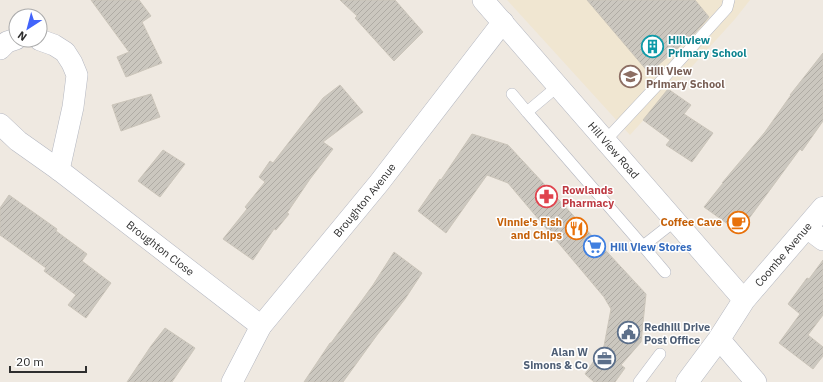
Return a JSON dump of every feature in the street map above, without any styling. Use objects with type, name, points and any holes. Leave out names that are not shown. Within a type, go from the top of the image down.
[{"type":"street","name":"Hill View Road","points":[[483,0],[744,300]]},
{"type":"street","name":"Broughton Avenue","points":[[232,382],[261,326],[379,182],[503,22]]},
{"type":"street","points":[[0,49],[8,42]]},
{"type":"street","points":[[48,42],[54,44],[65,52],[77,75],[73,106],[59,170]]},
{"type":"street","name":"Broughton Close","points":[[0,124],[18,141],[59,170],[261,326]]},
{"type":"street","name":"Coombe Avenue","points":[[687,382],[719,339],[744,300],[815,234],[823,208]]},
{"type":"street","points":[[719,339],[756,382]]},
{"type":"lane","points":[[606,141],[727,8],[729,0]]},
{"type":"lane","points":[[528,112],[558,86]]},
{"type":"lane","points":[[512,94],[665,272]]},
{"type":"lane","points":[[643,246],[675,220]]},
{"type":"lane","points":[[639,382],[660,354]]},
{"type":"shaded area","name":"Hill View Primary School","points":[[507,0],[750,0],[735,19],[630,135]]},
{"type":"building","points":[[91,0],[139,0],[151,16],[142,22],[162,63],[126,77],[117,57],[129,52]]},
{"type":"building","points":[[340,0],[395,0],[423,32],[394,61],[355,18],[357,16]]},
{"type":"building","name":"Hillview Primary School","points":[[587,0],[695,0],[709,17],[695,33],[649,73]]},
{"type":"building","points":[[823,53],[823,121],[802,151],[800,149],[739,232],[704,207],[765,132],[790,95]]},
{"type":"building","points":[[340,85],[363,112],[323,142],[333,149],[287,213],[289,214],[276,230],[274,229],[253,260],[223,239],[247,209],[245,207],[265,182],[259,177],[270,161],[273,163],[323,98]]},
{"type":"building","points":[[668,89],[691,105],[684,114],[713,133],[692,162],[666,145],[670,140],[643,120]]},
{"type":"building","points":[[151,94],[160,117],[121,131],[112,105]]},
{"type":"building","points":[[472,134],[508,145],[646,294],[641,342],[621,365],[625,368],[615,382],[594,382],[585,374],[604,346],[611,309],[604,297],[508,183],[487,175],[446,233],[418,211]]},
{"type":"building","points":[[163,150],[185,164],[160,197],[138,181]]},
{"type":"building","points":[[9,195],[57,229],[56,231],[87,254],[82,261],[111,283],[86,318],[68,305],[76,295],[44,271],[46,268],[0,235],[0,208]]},
{"type":"building","points":[[394,252],[422,273],[405,299],[343,382],[304,382],[330,343],[373,285]]},
{"type":"building","points":[[823,260],[823,315],[808,335],[823,347],[823,356],[813,369],[779,343],[800,314],[788,304],[807,278],[809,279]]},
{"type":"building","points":[[165,328],[195,348],[172,382],[127,382],[151,346]]},
{"type":"place","name":"Hillview Primary School","points":[[653,46]]},
{"type":"place","name":"Hill View Primary School","points":[[630,77]]},
{"type":"place","name":"Rowlands Pharmacy","points":[[546,196]]},
{"type":"place","name":"Coffee Cave","points":[[738,222]]},
{"type":"place","name":"Vinnie's Fish and Chips","points":[[577,228]]},
{"type":"place","name":"Hill View Stores","points":[[594,247]]},
{"type":"place","name":"Redhill Drive Post Office","points":[[628,333]]},
{"type":"place","name":"Alan W Simons & Co","points":[[604,358]]}]
